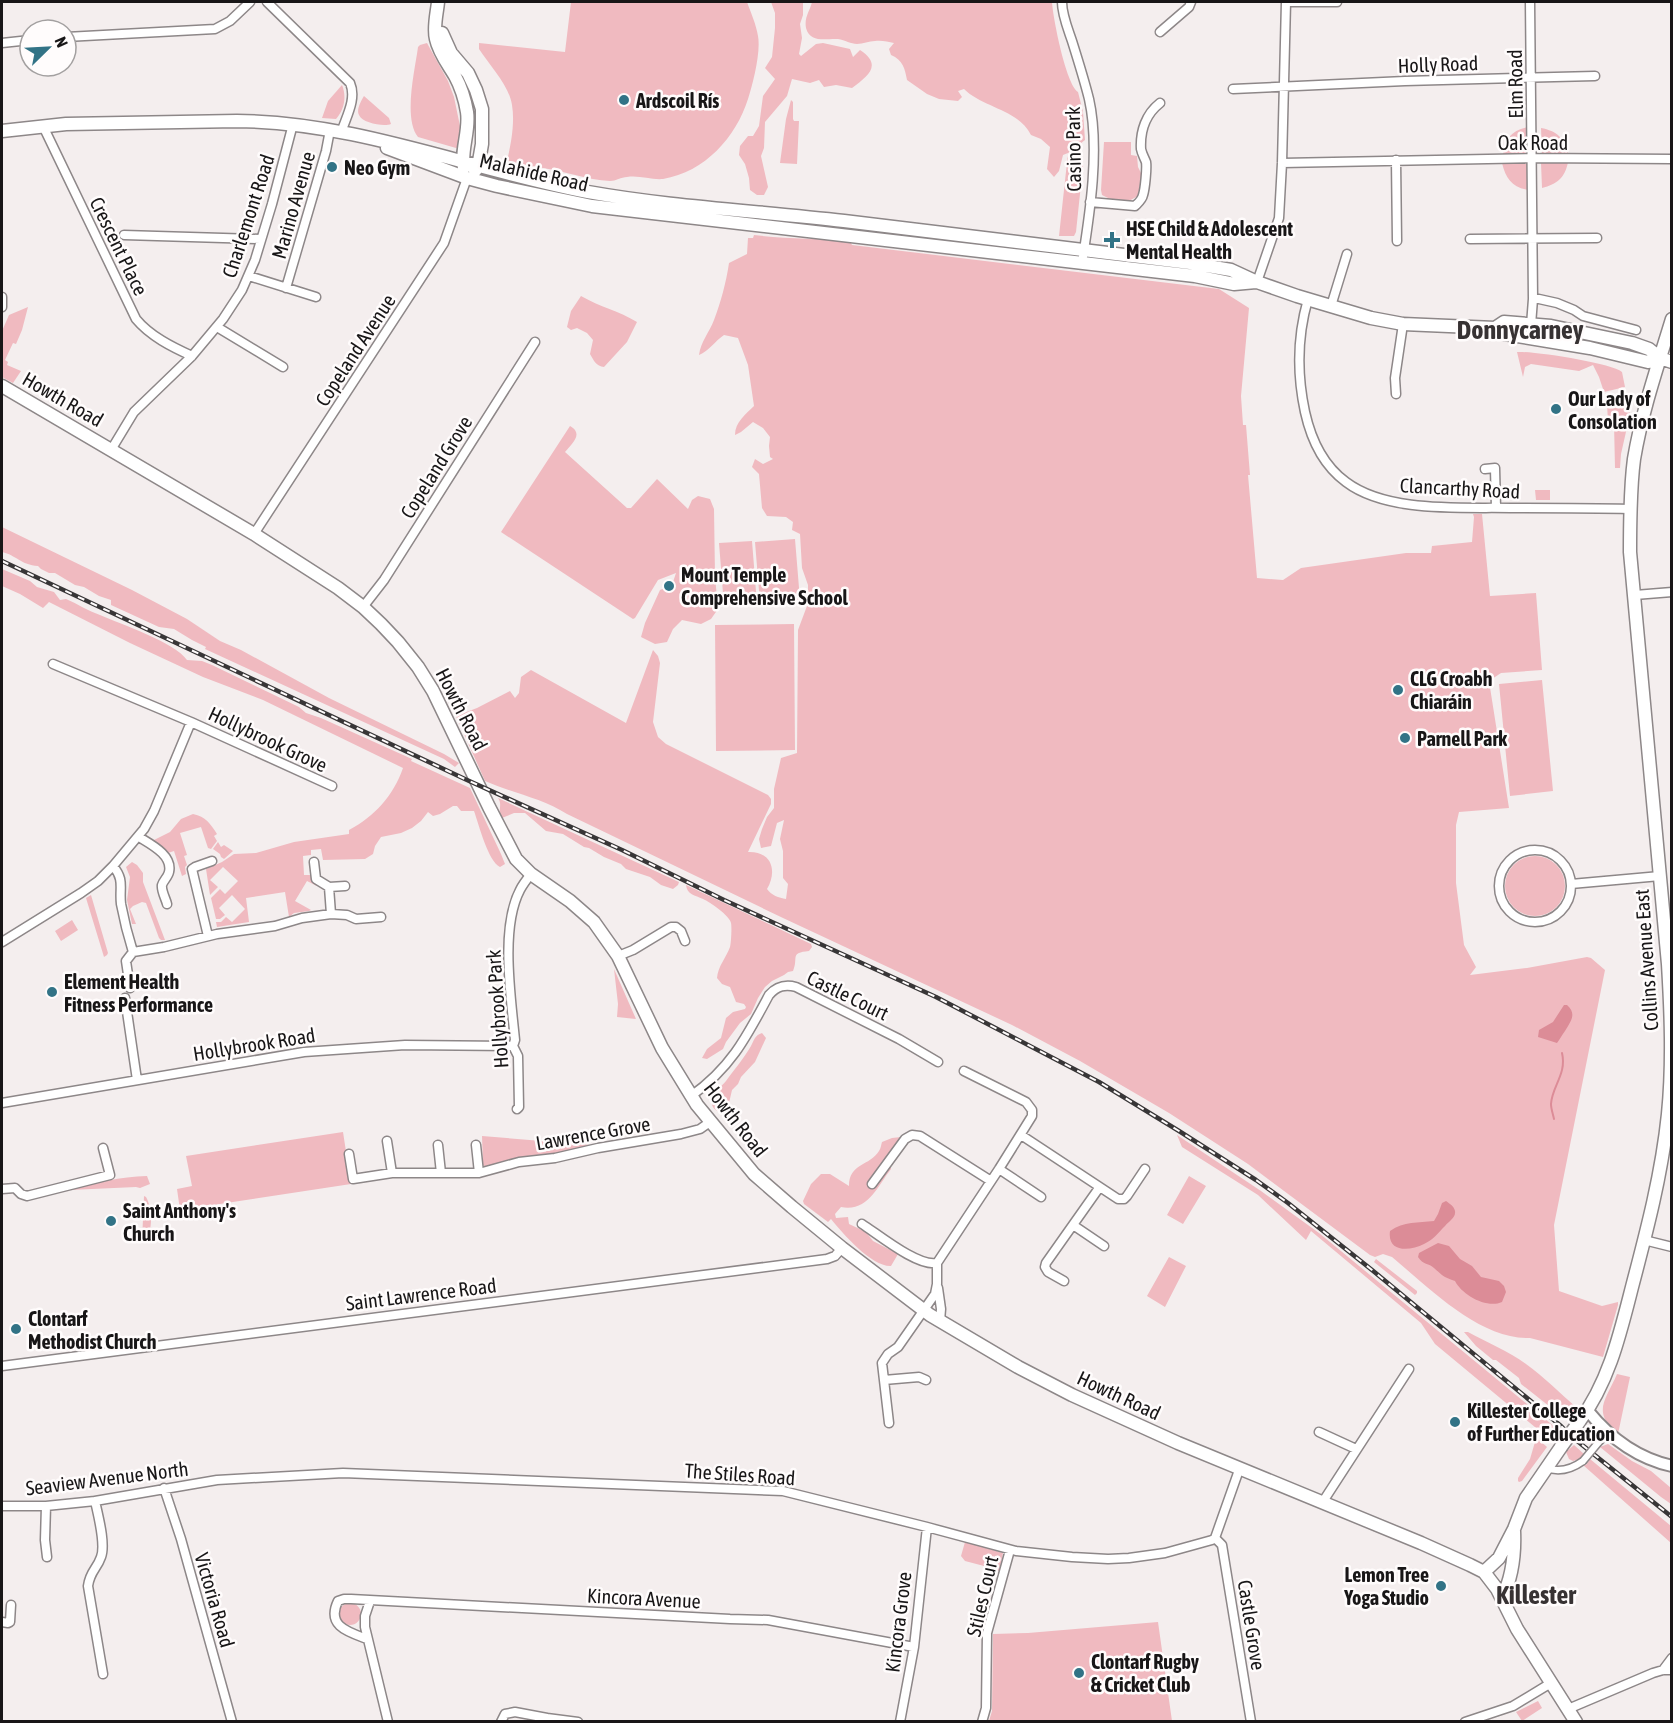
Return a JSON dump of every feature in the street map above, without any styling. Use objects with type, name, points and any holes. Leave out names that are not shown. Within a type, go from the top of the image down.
[{"type":"main road","points":[[438,7],[440,24],[447,46],[468,73],[482,109],[482,144],[478,167],[467,178],[463,162],[468,129],[467,113],[456,78],[443,58],[435,36],[438,7]]},
{"type":"main road","points":[[467,113],[482,109]]},
{"type":"main road","name":"Malahide Road","points":[[2,130],[43,126],[237,121],[293,124],[412,148],[566,188],[718,214]]},
{"type":"main road","name":"Malahide Road","points":[[340,132],[467,178],[592,206],[718,214],[866,231],[975,250],[1083,256]]},
{"type":"main road","points":[[563,200],[566,188]]},
{"type":"main road","name":"Malahide Road","points":[[866,231],[975,236],[1234,284],[1257,282],[1371,318],[1403,324],[1495,328],[1505,334],[1590,348],[1648,362],[1665,360]]},
{"type":"main road","points":[[975,236],[975,250]]},
{"type":"main road","name":"Collins Avenue East","points":[[1484,1572],[1499,1558],[1526,1498],[1588,1411],[1609,1369],[1644,1240],[1668,1115],[1671,1015],[1668,964],[1630,552],[1630,509],[1634,461],[1640,429],[1651,388],[1665,360],[1671,319]]},
{"type":"main road","name":"Malahide Road","points":[[1495,328],[1504,322],[1551,326],[1632,343],[1649,349],[1665,360]]},
{"type":"main road","points":[[1636,359],[1645,372],[1651,388]]},
{"type":"main road","name":"Howth Road","points":[[2,386],[254,534],[338,588],[363,607],[398,642],[429,685],[512,854],[531,874],[594,922],[618,956],[662,1048],[691,1096],[754,1174],[792,1207],[842,1248],[940,1321],[981,1347],[1064,1391],[1239,1470],[1431,1547],[1484,1572],[1576,1722]]},
{"type":"main road","name":"Collins Avenue East","points":[[1502,1598],[1508,1585],[1515,1555],[1514,1529]]},
{"type":"street","points":[[78,36],[215,29],[230,21],[250,2]]},
{"type":"street","name":"Marino Avenue","points":[[267,2],[353,88],[352,100],[340,132],[326,151],[286,288]]},
{"type":"street","name":"Casino Park","points":[[1062,2],[1066,24],[1085,82],[1093,126],[1090,202],[1083,256]]},
{"type":"street","points":[[1160,32],[1189,8],[1191,2]]},
{"type":"street","points":[[1257,282],[1279,218],[1286,2],[1337,2]]},
{"type":"street","name":"Elm Road","points":[[1530,2],[1533,299],[1530,338]]},
{"type":"street","points":[[2,43],[18,41]]},
{"type":"street","name":"Holly Road","points":[[1233,89],[1595,76]]},
{"type":"street","points":[[1090,202],[1135,206],[1140,201],[1143,195],[1146,164],[1141,150],[1142,132],[1147,117],[1160,103]]},
{"type":"street","name":"Charlemont Road","points":[[111,450],[135,412],[218,327],[242,290],[249,276],[272,204],[293,124]]},
{"type":"street","name":"Crescent Place","points":[[43,126],[136,319],[161,340],[192,356]]},
{"type":"street","name":"Oak Road","points":[[1282,163],[1396,160],[1671,159]]},
{"type":"street","points":[[1396,160],[1397,241]]},
{"type":"street","name":"Copeland Avenue","points":[[254,534],[444,243],[467,178]]},
{"type":"street","points":[[124,235],[260,239]]},
{"type":"street","points":[[1470,240],[1597,238]]},
{"type":"street","points":[[1331,306],[1347,254]]},
{"type":"street","points":[[1343,269],[1352,272]]},
{"type":"street","points":[[249,276],[315,297]]},
{"type":"street","points":[[2,297],[2,307]]},
{"type":"street","name":"Clancarthy Road","points":[[1308,299],[1299,357],[1299,380],[1303,401],[1312,435],[1326,461],[1346,483],[1379,499],[1423,506],[1630,509]]},
{"type":"street","points":[[1533,299],[1557,303],[1582,316],[1636,330]]},
{"type":"street","points":[[1396,394],[1395,378],[1403,324]]},
{"type":"street","points":[[218,327],[283,367]]},
{"type":"street","name":"Copeland Grove","points":[[363,607],[384,580],[535,342]]},
{"type":"street","points":[[1485,469],[1495,468],[1496,508]]},
{"type":"street","points":[[1635,595],[1671,592]]},
{"type":"street","name":"Hollybrook Grove","points":[[53,664],[191,722],[332,786]]},
{"type":"street","name":"Hollybrook Grove","points":[[2,942],[98,881],[139,837],[159,802],[191,722]]},
{"type":"street","points":[[139,837],[162,852],[168,862],[170,870],[162,884],[167,904]]},
{"type":"street","points":[[1542,850],[1553,854],[1562,862],[1571,884],[1564,907],[1545,921],[1533,922],[1521,920],[1511,914],[1503,904],[1498,881],[1509,860],[1518,853],[1542,850]]},
{"type":"street","points":[[208,936],[192,869],[212,861]]},
{"type":"street","points":[[314,862],[316,879],[329,887],[345,886]]},
{"type":"street","points":[[114,866],[121,880],[121,900],[133,952]]},
{"type":"street","name":"Hollybrook Park","points":[[517,1109],[519,1107],[518,1056],[513,1046],[515,1040],[508,939],[516,900],[531,874]]},
{"type":"street","points":[[1571,884],[1660,876]]},
{"type":"street","points":[[329,887],[331,914]]},
{"type":"street","points":[[130,988],[126,961],[133,952],[208,936],[275,926],[302,918],[331,914],[347,915],[356,919],[381,917]]},
{"type":"street","points":[[618,956],[671,927],[676,927],[681,931],[685,941]]},
{"type":"street","name":"Castle Court","points":[[691,1096],[716,1076],[737,1052],[769,994],[780,986],[787,985],[796,987],[899,1039],[938,1062]]},
{"type":"street","points":[[125,998],[137,1080]]},
{"type":"street","name":"Hollybrook Road","points":[[2,1103],[333,1049],[405,1045],[513,1046]]},
{"type":"street","points":[[940,1321],[937,1263],[1032,1116],[1032,1110],[1026,1102],[964,1071]]},
{"type":"street","name":"Lawrence Grove","points":[[349,1154],[353,1179],[392,1173],[479,1173],[519,1162],[555,1158],[681,1134],[700,1129],[710,1122]]},
{"type":"street","points":[[872,1184],[905,1139],[912,1135],[920,1136],[991,1181]]},
{"type":"street","points":[[1020,1135],[1118,1199],[1124,1199],[1127,1196],[1145,1169]]},
{"type":"street","points":[[387,1141],[392,1173]]},
{"type":"street","points":[[438,1144],[441,1173]]},
{"type":"street","points":[[476,1145],[479,1173]]},
{"type":"street","points":[[2,1189],[15,1188],[27,1196],[110,1175],[103,1148]]},
{"type":"street","points":[[999,1169],[1041,1197]]},
{"type":"street","points":[[1064,1281],[1048,1272],[1046,1263],[1099,1188]]},
{"type":"street","points":[[862,1224],[923,1263],[930,1265],[937,1263]]},
{"type":"street","points":[[1073,1225],[1104,1246]]},
{"type":"street","points":[[1644,1240],[1671,1247]]},
{"type":"street","name":"Saint Lawrence Road","points":[[2,1366],[827,1258],[835,1256],[842,1248]]},
{"type":"street","points":[[889,1423],[882,1363],[898,1347],[935,1294],[937,1284]]},
{"type":"street","points":[[1322,1503],[1409,1369]]},
{"type":"street","points":[[884,1380],[919,1377],[926,1380]]},
{"type":"street","points":[[1588,1411],[1627,1448],[1640,1456],[1671,1466]]},
{"type":"street","points":[[1320,1432],[1356,1449]]},
{"type":"street","points":[[1546,1468],[1558,1471],[1575,1467],[1584,1461],[1603,1438],[1610,1434]]},
{"type":"street","points":[[1215,1538],[1239,1470]]},
{"type":"street","name":"The Stiles Road","points":[[217,1480],[343,1473],[783,1491],[1010,1550],[1072,1557],[1129,1558],[1208,1543],[1215,1538]]},
{"type":"street","name":"Seaview Avenue North","points":[[2,1506],[46,1506],[95,1501],[217,1480]]},
{"type":"street","name":"Victoria Road","points":[[164,1488],[181,1539],[232,1722]]},
{"type":"street","points":[[95,1501],[102,1550],[100,1560],[89,1577],[88,1586],[103,1674]]},
{"type":"street","points":[[46,1506],[47,1557]]},
{"type":"street","name":"Kincora Grove","points":[[900,1722],[914,1647],[927,1527]]},
{"type":"street","name":"Castle Grove","points":[[1215,1538],[1222,1545],[1251,1722]]},
{"type":"street","name":"Stiles Court","points":[[982,1722],[986,1708],[987,1633],[1010,1550]]},
{"type":"street","name":"Kincora Avenue","points":[[367,1639],[341,1628],[336,1622],[335,1611],[338,1601],[344,1599],[768,1620],[914,1647]]},
{"type":"street","points":[[370,1601],[364,1616],[367,1639],[388,1722]]},
{"type":"street","points":[[2,1622],[10,1622],[11,1605]]},
{"type":"street","points":[[1568,1709],[1644,1676],[1667,1670],[1671,1658]]},
{"type":"street","points":[[1465,1722],[1513,1706],[1551,1683]]},
{"type":"street","points":[[501,1722],[505,1714],[515,1712],[578,1722]]},
{"type":"street","points":[[537,1722],[547,1718]]},
{"type":"shaded area","name":"Ardscoil Rís","points":[[571,2],[747,2],[758,36],[756,68],[743,113],[736,127],[717,151],[692,169],[663,179],[632,177],[612,181],[601,180],[507,161],[513,126],[512,105],[503,83],[479,49],[479,43],[565,52]]},
{"type":"shaded area","points":[[771,2],[805,2],[800,24],[802,38],[799,54],[801,56],[816,44],[823,43],[850,49],[853,57],[860,50],[867,55],[872,65],[868,75],[852,88],[836,85],[824,87],[819,80],[810,83],[792,79],[787,96],[765,122],[764,148],[761,156],[768,187],[764,195],[757,195],[750,190],[745,164],[739,155],[740,146],[748,136],[753,136],[759,126],[763,96],[775,79],[765,68],[772,57],[775,28],[775,13]]},
{"type":"shaded area","points":[[812,2],[1052,2],[1065,64],[1073,86],[1078,92],[1083,112],[1085,140],[1072,150],[1083,165],[1074,236],[1059,236],[1068,153],[1063,155],[1059,171],[1054,177],[1047,169],[1050,147],[1041,139],[1031,135],[1025,126],[1009,114],[981,101],[964,89],[958,91],[962,97],[958,101],[939,99],[927,94],[907,80],[901,62],[891,55],[889,49],[894,43],[870,41],[855,44],[838,39],[820,39],[811,36],[806,28],[806,17]]},
{"type":"shaded area","points":[[427,43],[454,97],[460,126],[460,137],[456,148],[418,137],[414,129],[411,118],[411,94],[418,47]]},
{"type":"shaded area","points":[[342,85],[344,99],[339,115],[336,119],[322,118],[328,101]]},
{"type":"shaded area","points":[[364,96],[389,118],[391,124],[374,124],[361,118],[358,111]]},
{"type":"shaded area","points":[[791,100],[793,119],[799,121],[797,164],[780,163]]},
{"type":"shaded area","points":[[1528,127],[1528,154],[1503,155],[1505,144],[1510,136],[1517,130]]},
{"type":"shaded area","points":[[1541,128],[1559,136],[1568,153],[1542,153]]},
{"type":"shaded area","points":[[1104,142],[1131,142],[1131,155],[1137,156],[1138,167],[1142,175],[1138,196],[1127,202],[1108,200],[1102,195]]},
{"type":"shaded area","points":[[1568,162],[1559,180],[1542,188],[1541,163]]},
{"type":"shaded area","points":[[1502,163],[1528,164],[1528,190],[1510,181]]},
{"type":"shaded area","points":[[754,235],[850,241],[852,245],[1219,289],[1249,308],[1241,396],[1243,425],[1246,425],[1257,578],[1283,580],[1301,568],[1406,553],[1431,553],[1432,546],[1472,542],[1473,514],[1482,514],[1490,596],[1536,593],[1542,670],[1501,673],[1489,681],[1509,808],[1459,812],[1456,825],[1456,883],[1464,945],[1476,967],[1470,975],[1587,957],[1605,970],[1554,1225],[1559,1291],[1602,1306],[1618,1302],[1603,1357],[1530,1338],[1511,1336],[1474,1321],[1438,1296],[1392,1257],[1383,1254],[1375,1257],[1370,1255],[1248,1164],[1169,1113],[1080,1061],[1012,1025],[783,918],[557,808],[485,781],[456,716],[510,691],[515,698],[519,693],[521,677],[531,670],[626,723],[653,650],[660,663],[653,722],[658,737],[666,744],[768,795],[771,804],[748,852],[767,858],[772,875],[767,889],[775,896],[786,899],[788,884],[783,878],[783,851],[780,839],[784,820],[777,823],[771,846],[761,848],[759,839],[767,817],[774,808],[774,789],[781,758],[797,753],[798,630],[807,606],[808,595],[808,585],[802,568],[800,534],[792,530],[793,522],[786,517],[767,516],[762,508],[759,474],[752,467],[755,459],[763,464],[773,459],[770,457],[770,437],[763,428],[753,422],[735,435],[739,422],[754,406],[748,365],[738,338],[724,335],[699,355],[701,345],[719,306],[729,263],[747,254],[748,238],[753,238]]},
{"type":"shaded area","points":[[581,296],[637,322],[627,342],[604,367],[597,364],[590,354],[593,340],[587,333],[577,328],[571,330],[567,327],[571,311]]},
{"type":"shaded area","points":[[28,307],[16,344],[13,343],[5,360],[8,362],[7,365],[21,371],[13,383],[2,377],[2,331],[9,315]]},
{"type":"shaded area","points":[[1517,352],[1539,353],[1603,365],[1622,372],[1625,387],[1604,392],[1593,365],[1579,371],[1531,364],[1525,367],[1523,377]]},
{"type":"shaded area","points":[[1627,399],[1630,414],[1620,468],[1615,468],[1614,423],[1608,423],[1607,403]]},
{"type":"shaded area","points":[[570,426],[576,435],[565,452],[627,508],[631,508],[657,479],[688,509],[692,500],[698,496],[710,499],[714,509],[718,609],[711,619],[701,624],[682,620],[673,629],[667,642],[655,644],[641,637],[645,623],[660,590],[672,585],[676,573],[658,580],[633,619],[501,532]]},
{"type":"shaded area","points":[[1535,490],[1550,490],[1550,500],[1536,500]]},
{"type":"shaded area","points":[[2,527],[132,590],[187,619],[220,641],[459,763],[455,767],[444,759],[205,649],[206,647],[174,629],[159,627],[111,605],[111,600],[75,585],[55,573],[49,573],[38,566],[27,564],[2,552]]},
{"type":"shaded area","points":[[795,539],[800,600],[760,603],[755,542]]},
{"type":"shaded area","points":[[752,541],[757,604],[724,606],[719,543]]},
{"type":"shaded area","points":[[2,569],[30,581],[37,587],[54,592],[60,600],[66,599],[91,612],[159,640],[181,653],[187,660],[202,661],[212,665],[299,707],[306,713],[412,759],[411,761],[470,788],[505,864],[500,867],[492,858],[474,811],[461,811],[457,806],[453,806],[433,816],[428,812],[412,828],[381,837],[373,854],[365,859],[323,860],[321,849],[311,850],[311,855],[303,856],[304,875],[310,875],[317,886],[307,881],[295,901],[311,910],[294,913],[289,917],[285,892],[246,898],[249,922],[217,927],[216,922],[221,922],[226,917],[232,922],[245,909],[232,895],[219,908],[225,915],[216,919],[211,898],[220,889],[225,894],[238,881],[223,867],[210,880],[218,887],[210,895],[206,869],[234,854],[256,853],[294,842],[349,834],[349,830],[375,812],[382,804],[394,788],[403,768],[263,700],[203,677],[130,643],[49,602],[43,608],[2,586]]},
{"type":"shaded area","points":[[794,624],[795,750],[716,751],[715,625]]},
{"type":"shaded area","points":[[1542,680],[1553,791],[1510,796],[1499,684]]},
{"type":"shaded area","points":[[498,798],[679,882],[678,885],[673,889],[661,885],[650,877],[626,869],[621,864],[584,847],[563,834],[546,831],[525,813],[514,813],[502,818]]},
{"type":"shaded area","points":[[193,814],[210,824],[217,834],[214,836],[217,841],[211,849],[208,848],[201,827],[180,833],[187,855],[184,856],[187,865],[186,874],[182,876],[174,851],[168,853],[152,841],[170,832],[181,819]]},
{"type":"shaded area","points":[[218,842],[221,847],[224,845],[233,851],[224,859],[213,849]]},
{"type":"shaded area","points":[[1535,856],[1556,865],[1565,886],[1556,907],[1535,916],[1514,907],[1505,886],[1514,865]]},
{"type":"shaded area","points":[[132,862],[143,873],[143,882],[165,940],[159,938],[146,903],[142,902],[130,909],[136,924],[132,924],[127,900],[130,877],[126,867]]},
{"type":"shaded area","points":[[686,885],[811,944],[812,947],[809,951],[796,956],[793,971],[765,987],[751,1014],[740,1023],[723,1049],[707,1059],[702,1058],[707,1049],[721,1038],[726,1018],[733,1012],[746,1007],[736,1002],[730,987],[722,984],[717,978],[730,947],[730,920],[715,906],[690,893]]},
{"type":"shaded area","points":[[91,895],[108,953],[104,957],[86,898]]},
{"type":"shaded area","points":[[72,920],[78,930],[61,941],[55,931]]},
{"type":"shaded area","points":[[614,969],[636,1019],[617,1017],[618,1004]]},
{"type":"shaded area","points":[[1564,1005],[1572,1011],[1572,1018],[1557,1043],[1538,1037],[1539,1030],[1553,1022]]},
{"type":"shaded area","points":[[762,1033],[766,1038],[755,1062],[732,1090],[729,1103],[724,1110],[717,1111],[713,1108],[712,1103],[714,1094],[742,1059],[756,1036]]},
{"type":"shaded area","points":[[343,1132],[351,1184],[180,1210],[177,1189],[192,1186],[186,1156]]},
{"type":"shaded area","points":[[1177,1135],[1319,1233],[1550,1423],[1559,1431],[1556,1435],[1547,1437],[1435,1344],[1421,1323],[1311,1231],[1306,1240],[1258,1195],[1182,1147]]},
{"type":"shaded area","points":[[482,1136],[591,1145],[516,1159],[486,1168],[483,1165]]},
{"type":"shaded area","points":[[901,1137],[900,1142],[889,1155],[891,1169],[871,1197],[858,1206],[841,1207],[835,1214],[836,1218],[848,1217],[849,1224],[866,1232],[873,1241],[898,1254],[891,1266],[883,1265],[867,1256],[831,1219],[828,1222],[803,1201],[811,1184],[821,1174],[830,1174],[849,1186],[852,1173],[875,1156],[882,1142]]},
{"type":"shaded area","points":[[147,1176],[150,1184],[140,1188],[70,1190],[108,1180]]},
{"type":"shaded area","points":[[1189,1176],[1206,1186],[1183,1224],[1167,1215]]},
{"type":"shaded area","points":[[144,1196],[150,1208],[151,1221],[144,1243],[142,1241]]},
{"type":"shaded area","points":[[1446,1201],[1454,1208],[1454,1216],[1430,1240],[1406,1249],[1396,1247],[1392,1243],[1390,1231],[1406,1224],[1434,1221],[1442,1203]]},
{"type":"shaded area","points":[[1438,1243],[1449,1246],[1481,1277],[1499,1281],[1506,1292],[1502,1302],[1489,1304],[1469,1296],[1455,1281],[1443,1276],[1432,1266],[1420,1260],[1419,1253]]},
{"type":"shaded area","points":[[1169,1257],[1186,1266],[1165,1307],[1147,1296]]},
{"type":"shaded area","points":[[1376,1259],[1417,1293],[1415,1295],[1374,1262]]},
{"type":"shaded area","points":[[1464,1332],[1519,1359],[1577,1408],[1569,1418],[1560,1411],[1554,1410],[1521,1384],[1519,1378],[1476,1346]]},
{"type":"shaded area","points":[[1617,1374],[1630,1377],[1618,1434],[1605,1419],[1603,1412],[1605,1399]]},
{"type":"shaded area","points":[[1538,1439],[1547,1447],[1519,1482],[1518,1478],[1530,1459]]},
{"type":"shaded area","points":[[1608,1444],[1651,1471],[1671,1488],[1671,1504],[1600,1447]]},
{"type":"shaded area","points":[[1574,1445],[1584,1454],[1573,1461],[1569,1459],[1566,1452]]},
{"type":"shaded area","points":[[1590,1459],[1671,1526],[1671,1543],[1583,1465],[1586,1465]]},
{"type":"shaded area","points":[[965,1542],[1003,1553],[999,1571],[965,1561],[961,1556]]},
{"type":"shaded area","points":[[346,1603],[354,1603],[361,1610],[361,1618],[354,1625],[346,1625],[339,1618],[339,1610]]},
{"type":"shaded area","name":"Clontarf Rugby & Cricket Club","points":[[1158,1622],[1172,1721],[989,1721],[992,1711],[993,1634]]},
{"type":"shaded area","points":[[1538,1701],[1542,1708],[1522,1721],[1516,1712]]},
{"type":"waterway","points":[[1554,1119],[1551,1104],[1563,1067],[1562,1053]]},
{"type":"railway","points":[[2,561],[936,997],[1099,1082],[1256,1180],[1288,1203],[1672,1517]]},
{"type":"place","name":"Ardscoil Rís","points":[[624,100]]},
{"type":"place","name":"Neo Gym","points":[[332,167]]},
{"type":"place","name":"HSE Child & Adolescent Mental Health","points":[[1112,240]]},
{"type":"place","name":"Our Lady of Consolation","points":[[1556,409]]},
{"type":"place","name":"Mount Temple Comprehensive School","points":[[669,586]]},
{"type":"place","name":"CLG Croabh Chiaráin","points":[[1398,690]]},
{"type":"place","name":"Parnell Park","points":[[1405,738]]},
{"type":"place","name":"Element Health Fitness Performance","points":[[52,992]]},
{"type":"place","name":"Saint Anthony's Church","points":[[111,1221]]},
{"type":"place","name":"Clontarf Methodist Church","points":[[16,1329]]},
{"type":"place","name":"Killester College of Further Education","points":[[1455,1422]]},
{"type":"place","name":"Lemon Tree Yoga Studio","points":[[1441,1586]]},
{"type":"place","name":"Clontarf Rugby & Cricket Club","points":[[1079,1673]]},
{"type":"district","name":"Donnycarney","points":[[1520,330]]},
{"type":"district","name":"Killester","points":[[1536,1595]]}]
